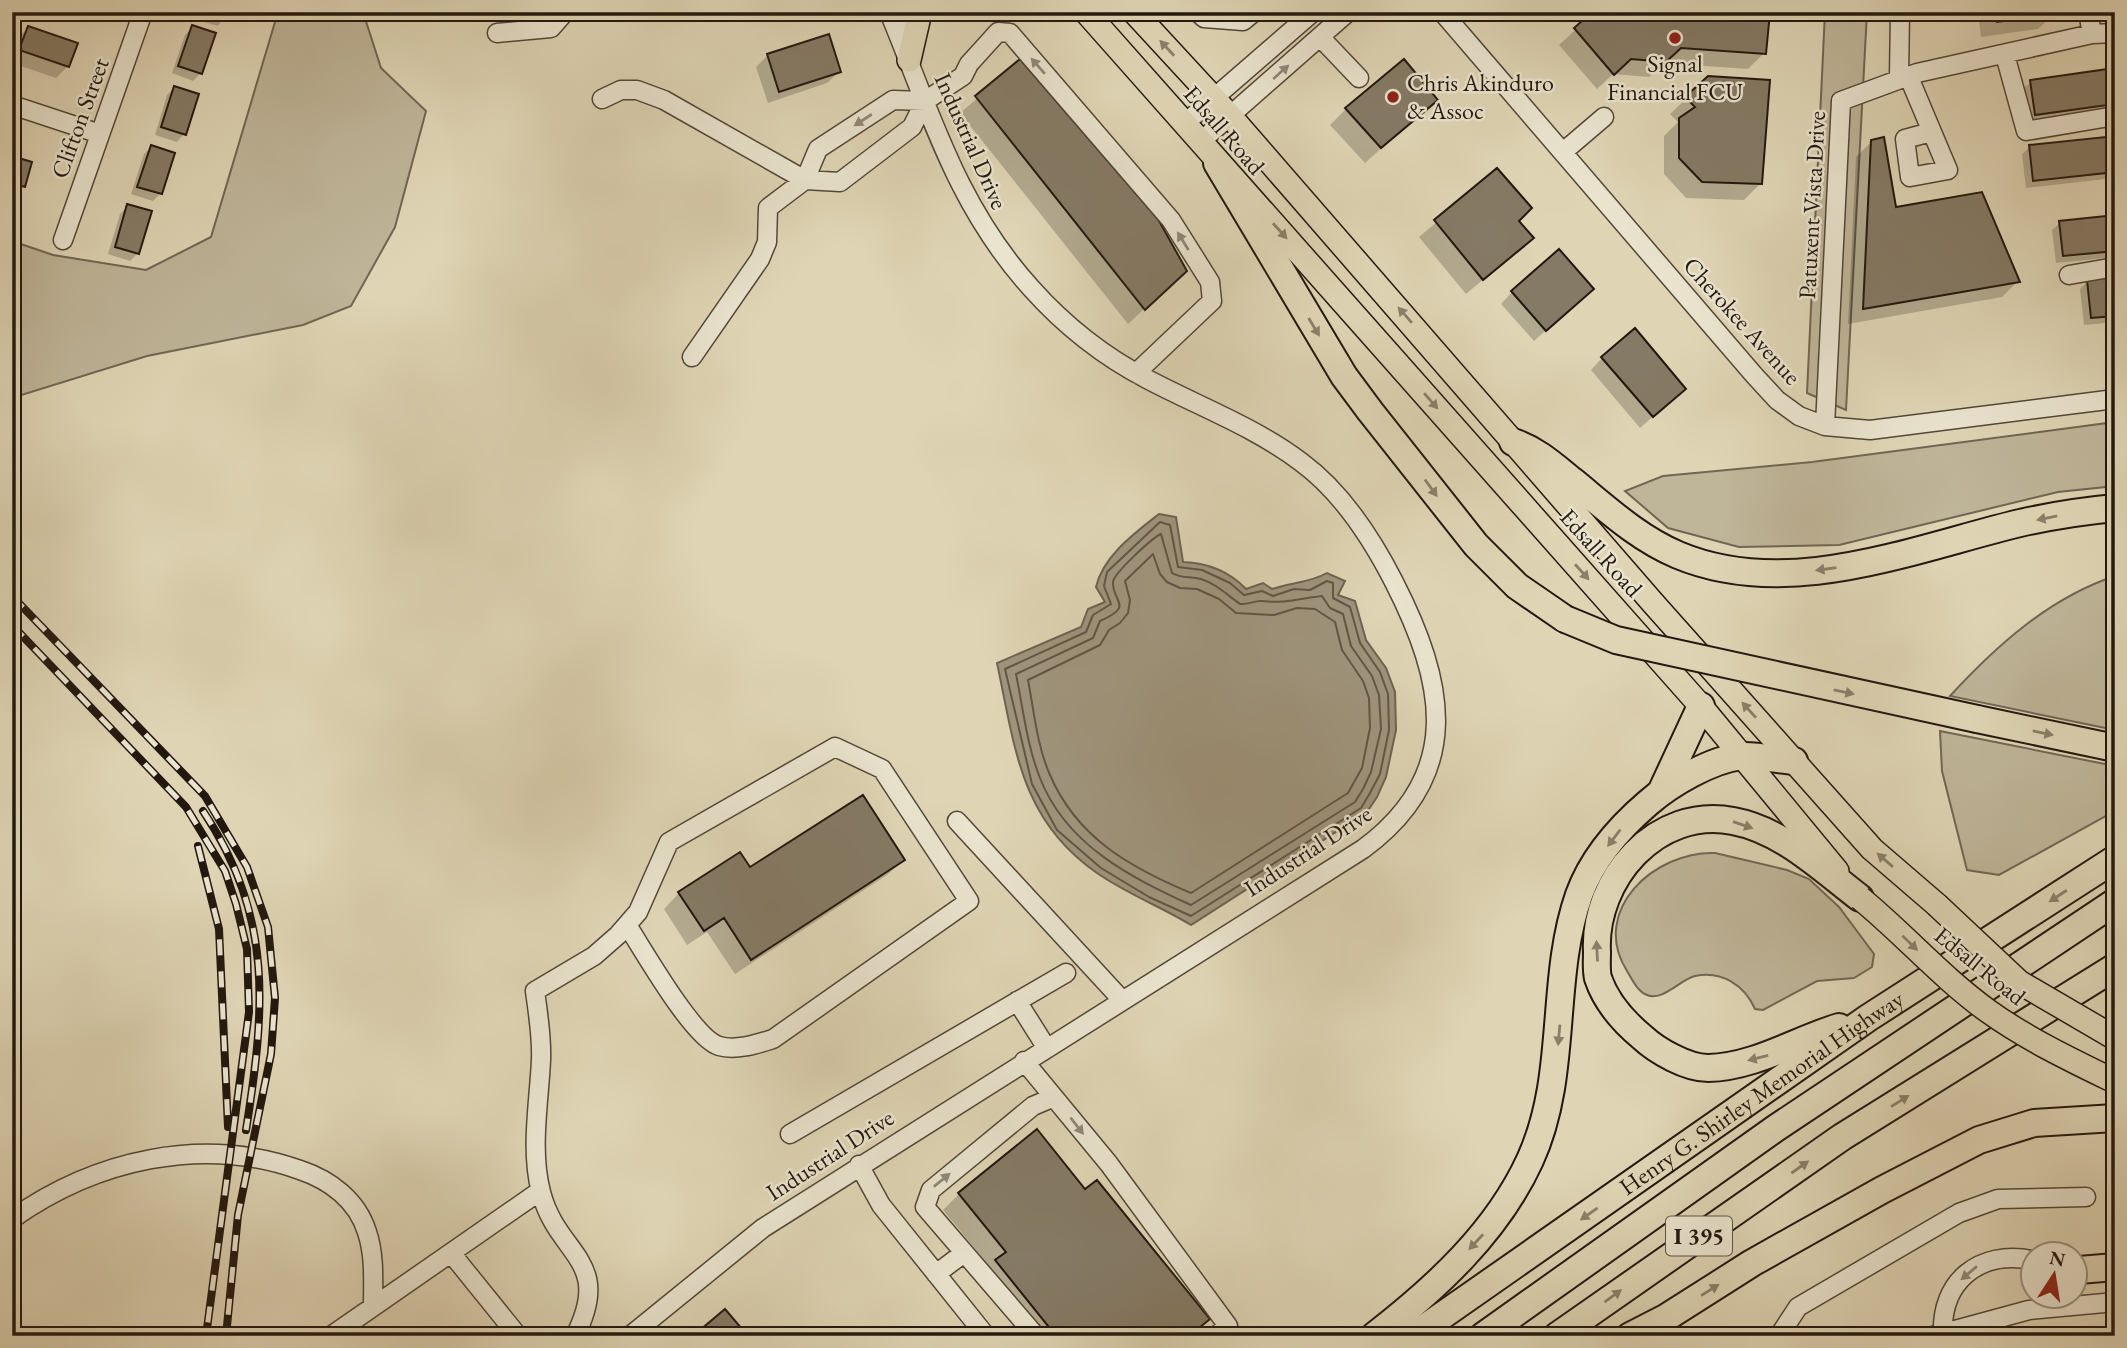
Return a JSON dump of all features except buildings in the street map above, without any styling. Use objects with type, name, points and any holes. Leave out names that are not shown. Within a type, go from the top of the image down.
[{"type":"highway","points":[[1217,163],[1344,376],[1370,411],[1476,545],[1517,586],[1565,619],[1616,640],[2115,748]]},
{"type":"highway","points":[[1513,442],[1532,448],[1621,521],[1651,542],[1707,565],[1737,571],[1799,573],[1845,566],[2023,523],[2115,508]]},
{"type":"highway","points":[[1661,792],[1701,706]]},
{"type":"highway","points":[[1374,1336],[1409,1309],[1492,1225],[1531,1158],[1550,1098],[1557,1059],[1563,971],[1579,895],[1597,861],[1625,822],[1681,777],[1741,756],[1794,761]]},
{"type":"highway","points":[[1860,898],[1782,839],[1736,821],[1706,817],[1674,828],[1642,845],[1612,881],[1601,906],[1596,932],[1598,978],[1621,1019],[1658,1052],[1706,1068],[1765,1057],[1816,1034],[1868,1017]]},
{"type":"highway","name":"Henry G. Shirley Memorial Highway","points":[[1413,1336],[1868,1017],[2115,859]]},
{"type":"highway","points":[[1483,1336],[1776,1128],[2115,902]]},
{"type":"highway","name":"I 395","points":[[1557,1336],[1842,1138],[2115,967]]},
{"type":"highway","points":[[1630,1336],[1914,1173],[1979,1140],[2034,1123],[2115,1118]]},
{"type":"highway","points":[[1914,1173],[1982,1149],[2042,1135],[2115,1134]]},
{"type":"highway","points":[[2088,1268],[2115,1266]]},
{"type":"main road","points":[[909,60],[920,12]]},
{"type":"main road","name":"Edsall Road","points":[[1086,12],[1217,163],[1701,706],[1860,898],[1891,923],[1942,974],[1989,1011],[2044,1045],[2114,1082]]},
{"type":"main road","name":"Edsall Road","points":[[1134,12],[1230,117],[1872,849],[2019,982],[2115,1038]]},
{"type":"street","name":"Clifton Street","points":[[63,240],[144,12]]},
{"type":"street","points":[[497,33],[551,28],[565,12]]},
{"type":"street","name":"Industrial Drive","points":[[630,1336],[738,1245],[859,1165],[1122,1000],[1183,965],[1380,837],[1408,807],[1423,781],[1433,754],[1437,710],[1434,681],[1425,649],[1408,609],[1363,530],[1335,491],[1299,460],[1278,447],[1136,373],[1077,334],[1030,288],[990,238],[964,195],[889,12]]},
{"type":"street","name":"Industrial Drive","points":[[906,12],[909,60]]},
{"type":"street","points":[[1198,12],[1204,18],[1243,21],[1254,12]]},
{"type":"street","name":"Cherokee Avenue","points":[[1442,12],[1777,400],[1799,416],[1825,426],[1870,430],[2115,399]]},
{"type":"street","points":[[1900,12],[1903,77],[1931,132]]},
{"type":"street","points":[[2088,12],[2092,34]]},
{"type":"street","points":[[1200,142],[1348,14]]},
{"type":"street","points":[[1184,124],[1303,15]]},
{"type":"street","points":[[602,99],[621,90],[637,90],[655,97],[805,180],[840,182],[912,127],[925,101],[963,76],[969,64],[998,32],[1010,33],[1171,220],[1210,282],[1212,301],[1136,373]]},
{"type":"street","name":"Patuxent Vista Drive","points":[[1825,426],[1841,100],[1903,77],[2092,34],[2115,33]]},
{"type":"street","points":[[1320,37],[1359,78]]},
{"type":"street","points":[[2005,55],[2026,131],[2115,116]]},
{"type":"street","points":[[692,357],[760,259],[767,242],[768,208],[805,180],[818,149],[893,100],[925,101]]},
{"type":"street","points":[[12,105],[100,134]]},
{"type":"street","points":[[1563,152],[1604,117]]},
{"type":"street","points":[[2069,275],[2115,267]]},
{"type":"street","points":[[575,1336],[590,1294],[587,1272],[547,1213],[540,1191],[535,1158],[541,1056],[535,991],[594,956],[627,925],[648,893],[669,842],[835,747],[882,769],[969,901],[773,1039],[748,1046],[719,1046],[694,1027],[627,925]]},
{"type":"street","points":[[957,821],[1122,1000]]},
{"type":"street","points":[[790,1134],[1066,973]]},
{"type":"street","points":[[1017,1001],[1046,1047]]},
{"type":"street","points":[[1024,1061],[1228,1326],[1216,1336]]},
{"type":"street","points":[[1036,1336],[925,1207],[931,1190],[1033,1106],[1054,1097]]},
{"type":"street","points":[[12,1219],[35,1203],[94,1174],[166,1155],[215,1151],[282,1163],[323,1178],[344,1194],[367,1231],[374,1274],[373,1307]]},
{"type":"street","points":[[859,1165],[881,1205],[986,1336]]},
{"type":"street","points":[[331,1336],[540,1191]]},
{"type":"street","points":[[1779,1336],[1797,1307],[1959,1213],[1998,1199],[2086,1197]]},
{"type":"street","points":[[451,1253],[518,1336]]},
{"type":"street","points":[[936,1274],[964,1253]]},
{"type":"street","points":[[2018,1260],[1998,1259],[1974,1267],[1948,1298],[1940,1335],[2029,1310],[2115,1302]]},
{"type":"street","points":[[2088,1271],[2115,1275]]},
{"type":"shaded area","points":[[278,12],[363,12],[381,68],[426,111],[395,227],[351,306],[303,325],[147,356],[12,398],[12,241],[53,255],[146,270],[211,237]]},
{"type":"shaded area","points":[[1825,12],[1867,12],[1846,410],[1807,393]]},
{"type":"shaded area","points":[[2115,422],[2115,486],[2058,492],[1839,545],[1739,547],[1668,528],[1625,491],[1663,476],[1812,462]]},
{"type":"shaded area","points":[[2115,576],[2115,730],[1950,696],[1986,659],[2046,610],[2091,585]]},
{"type":"shaded area","points":[[1940,731],[2115,766],[2115,811],[1999,875],[1967,870],[1942,771]]},
{"type":"shaded area","points":[[1715,853],[1787,870],[1809,879],[1839,907],[1874,954],[1872,967],[1854,978],[1817,981],[1763,1010],[1755,1009],[1739,987],[1714,975],[1695,976],[1659,995],[1647,995],[1640,991],[1617,948],[1616,927],[1622,906],[1634,888],[1651,873],[1692,855]]},
{"type":"water","points":[[1159,514],[1176,517],[1183,562],[1218,569],[1246,589],[1263,583],[1272,589],[1314,579],[1327,573],[1345,581],[1338,595],[1355,601],[1366,640],[1386,668],[1395,692],[1396,730],[1386,777],[1367,812],[1191,925],[1097,873],[1071,852],[1051,830],[1025,780],[1009,724],[997,663],[1081,627],[1088,609],[1105,602],[1096,587],[1105,565],[1121,546]]},
{"type":"railway","points":[[12,596],[205,796],[247,867],[268,927],[275,998],[271,1054],[238,1215],[226,1336]]},
{"type":"railway","points":[[12,625],[186,807],[225,871],[236,904],[247,949],[249,1012],[206,1336]]},
{"type":"railway","points":[[203,811],[226,850],[242,889],[253,927],[259,1004],[253,1086],[246,1130]]},
{"type":"railway","points":[[198,846],[219,929],[228,1127]]},
{"type":"place","name":"Signal Financial FCU","points":[[1675,38]]},
{"type":"place","name":"Chris Akinduro & Assoc","points":[[1393,97]]}]
